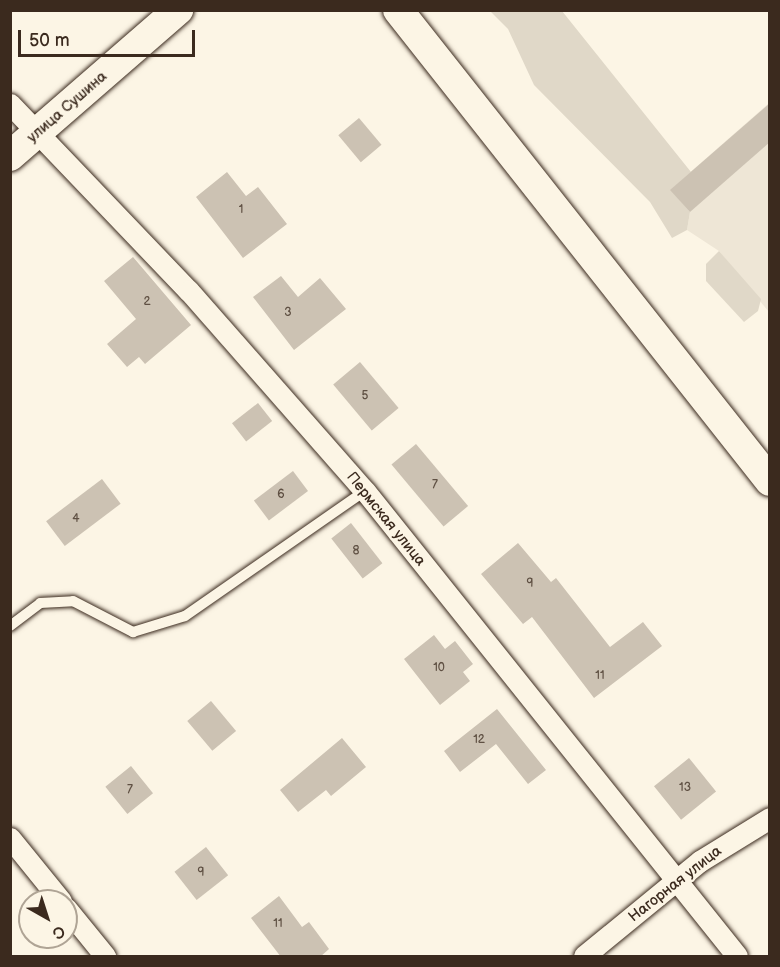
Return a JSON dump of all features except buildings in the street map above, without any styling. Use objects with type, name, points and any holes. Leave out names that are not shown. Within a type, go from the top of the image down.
[{"type":"street","name":"улица Сушина","points":[[10,156],[178,10]]},
{"type":"street","points":[[398,10],[770,481]]},
{"type":"street","name":"Пермская улица","points":[[10,104],[189,291],[365,492],[677,880],[736,957]]},
{"type":"street","name":"Нагорная улица","points":[[584,957],[677,880],[770,818]]},
{"type":"street","points":[[10,838],[51,889]]},
{"type":"street","points":[[78,923],[105,957]]},
{"type":"lane","points":[[10,626],[40,603],[73,601],[133,632],[185,616],[365,492]]},
{"type":"shaded area","points":[[490,11],[562,11],[691,172],[671,190],[690,212],[687,230],[672,238],[650,202],[534,85],[508,29]]},
{"type":"shaded area","points":[[769,103],[769,312],[719,251],[687,230],[690,212],[670,190]]},
{"type":"shaded area","points":[[719,251],[761,299],[758,311],[744,322],[706,281],[706,264]]}]
